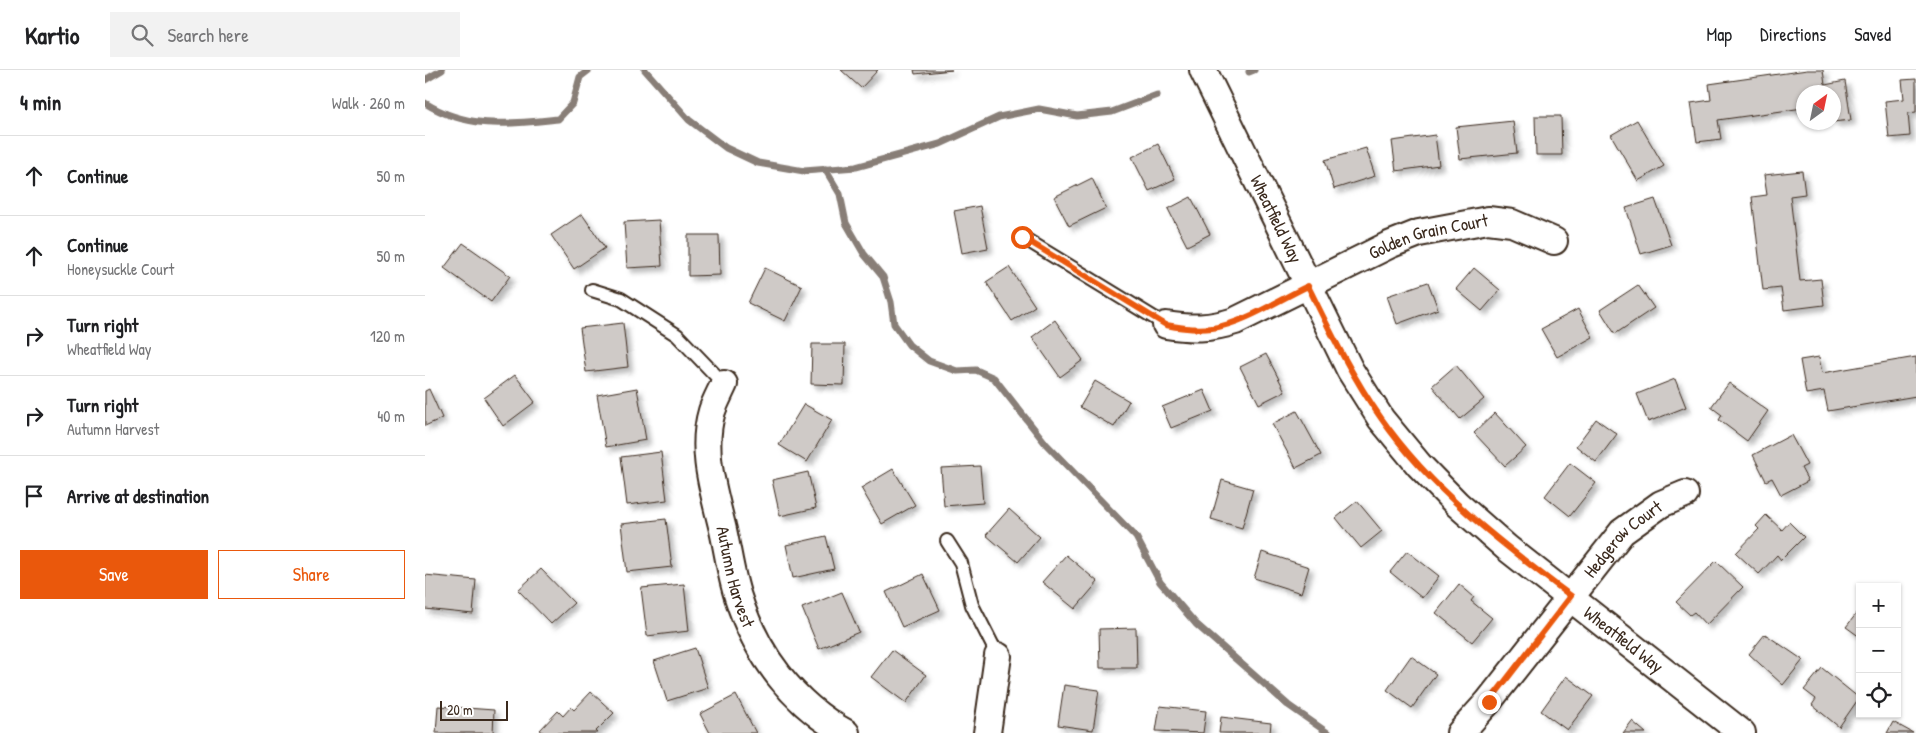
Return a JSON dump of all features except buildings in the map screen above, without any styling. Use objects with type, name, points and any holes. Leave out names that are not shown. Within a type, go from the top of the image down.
[{"type":"street","name":"Wheatfield Way","points":[[1203,70],[1350,370],[1381,419],[1419,465],[1457,504],[1507,548],[1571,596],[1742,733]]},
{"type":"street","name":"Golden Grain Court","points":[[1166,325],[1190,329],[1213,328],[1235,321],[1389,245],[1419,233],[1449,226],[1488,220],[1512,223],[1554,241]]},
{"type":"street","name":"Autumn Harvest","points":[[724,384],[712,411],[707,435],[707,462],[738,597],[758,643],[777,675],[802,703],[846,733]]},
{"type":"street","name":"Hedgerow Court","points":[[1571,596],[1621,532],[1661,504],[1685,494]]},
{"type":"street","points":[[1460,733],[1489,702],[1571,596]]},
{"type":"street","points":[[987,733],[998,656]]},
{"type":"lane","points":[[1022,237],[1166,325]]},
{"type":"lane","points":[[592,290],[621,299],[677,335],[724,384]]},
{"type":"lane","points":[[947,540],[961,563],[972,604],[998,656]]},
{"type":"waterway","points":[[425,80],[442,70]]},
{"type":"waterway","points":[[425,103],[441,112],[473,121],[506,123],[558,119],[573,103],[580,77],[589,70]]},
{"type":"waterway","points":[[645,70],[689,120],[726,148],[758,163],[804,171],[856,167],[940,144],[999,117],[1039,109],[1077,116],[1112,112],[1157,95]]},
{"type":"waterway","points":[[1249,72],[1254,70]]},
{"type":"waterway","points":[[825,169],[840,194],[846,223],[864,254],[883,277],[891,302],[894,324],[909,345],[929,361],[957,371],[976,370],[994,378],[1046,444],[1136,537],[1160,582],[1196,624],[1288,705],[1328,733]]},
{"type":"route","points":[[1022,237],[1122,300],[1166,325],[1190,329],[1213,328],[1235,321],[1308,286],[1350,370],[1381,419],[1419,465],[1457,504],[1507,548],[1571,596],[1489,702]]}]
